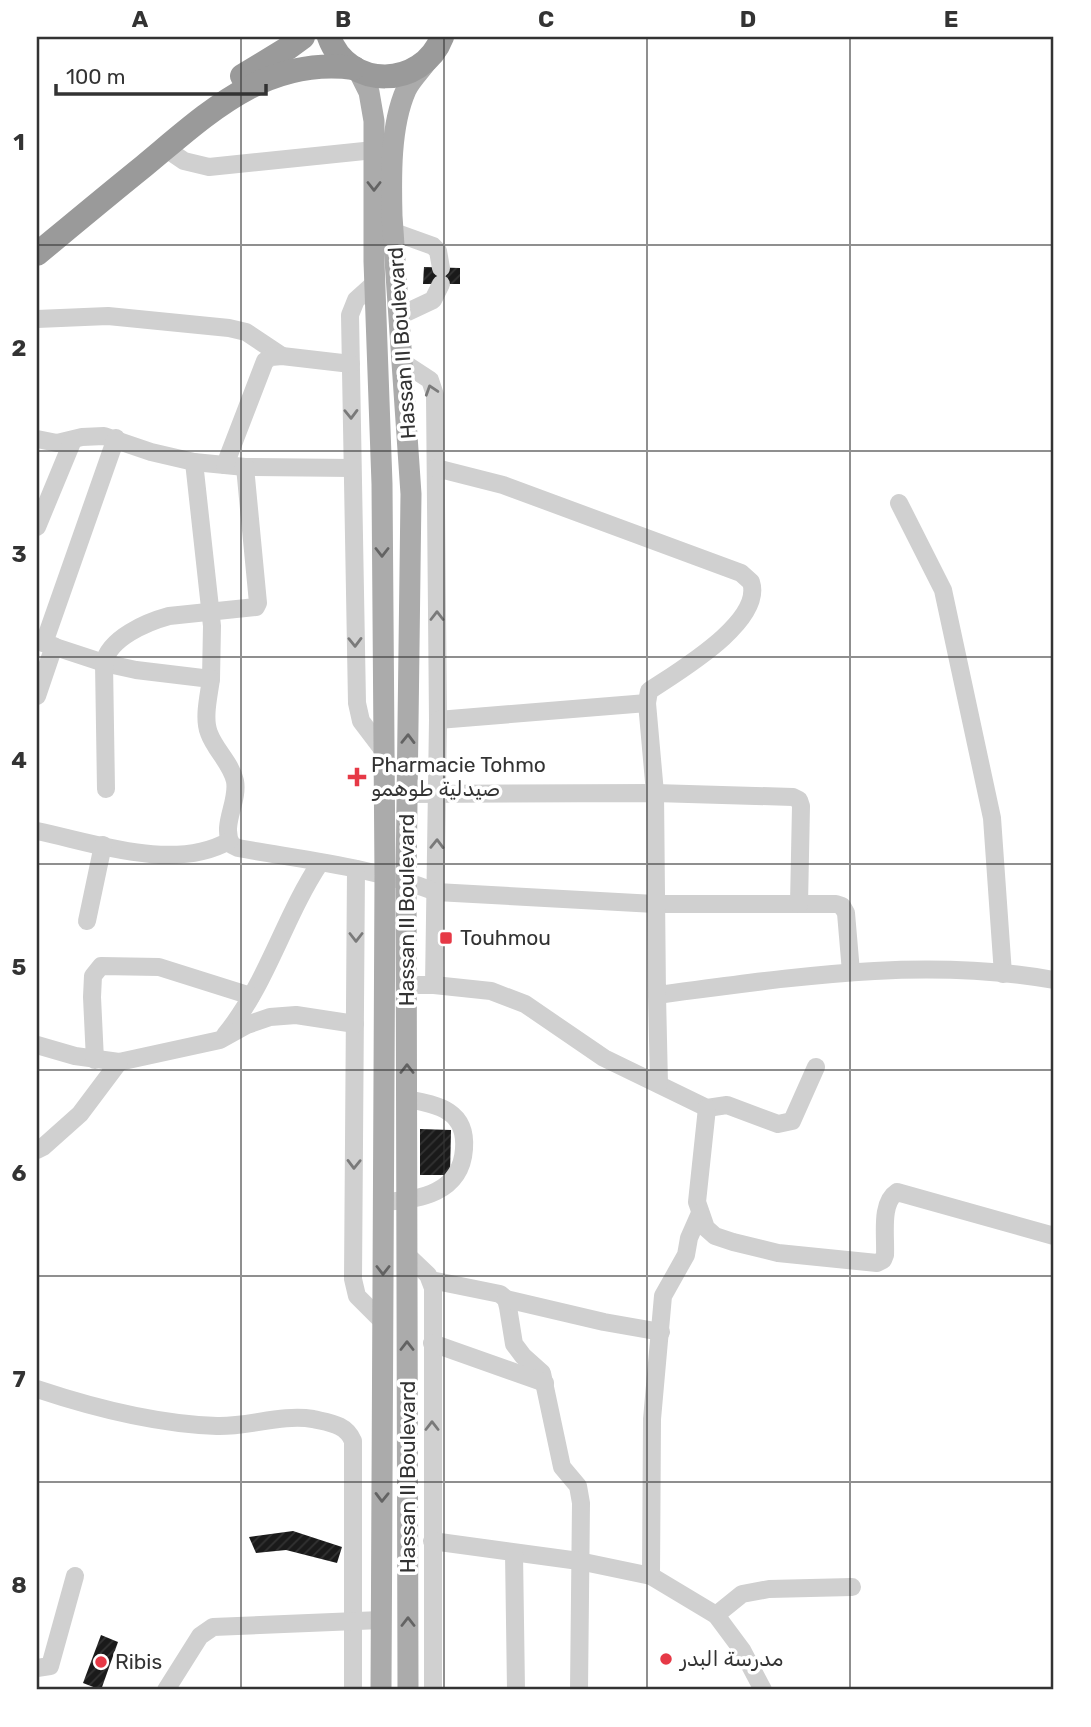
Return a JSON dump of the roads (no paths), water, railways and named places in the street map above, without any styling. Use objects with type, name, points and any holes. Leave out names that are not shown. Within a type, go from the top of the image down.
[{"type":"highway","points":[[37,236],[228,85],[303,37]]},
{"type":"highway","points":[[328,37],[340,57],[356,70]]},
{"type":"highway","points":[[37,254],[220,105],[273,76],[312,66],[329,65],[379,77],[398,76],[416,69],[436,47]]},
{"type":"main road","name":"Hassan II Boulevard","points":[[408,1690],[406,880],[411,494],[391,175],[399,110],[409,85],[436,47]]},
{"type":"main road","name":"Hassan II Boulevard","points":[[356,70],[366,82],[373,108],[382,484],[385,875],[381,1690]]},
{"type":"street","points":[[165,148],[184,161],[209,167],[374,150]]},
{"type":"street","points":[[394,233],[429,243],[436,248],[441,276],[433,300],[399,316]]},
{"type":"street","points":[[376,282],[351,308],[352,468],[356,703],[361,721],[383,750]]},
{"type":"street","points":[[37,319],[108,316],[229,328],[246,332],[282,356]]},
{"type":"street","points":[[225,465],[265,361],[271,357],[282,356],[351,364]]},
{"type":"street","points":[[404,363],[430,380],[434,389],[438,720],[433,985]]},
{"type":"street","points":[[37,439],[57,443],[94,436],[116,439],[150,452],[194,462],[245,467],[352,468]]},
{"type":"street","points":[[37,696],[45,644],[116,439]]},
{"type":"street","points":[[37,527],[73,440]]},
{"type":"street","points":[[194,462],[211,612],[208,732],[235,782],[236,793],[228,833],[229,841],[238,848],[385,875],[436,892],[655,904],[836,904],[842,906],[846,913],[851,972]]},
{"type":"street","points":[[106,789],[104,663],[112,647],[156,619],[252,609],[258,603],[245,467]]},
{"type":"street","points":[[436,468],[503,485],[741,573],[751,582],[753,598],[735,626],[706,653],[649,691],[647,703],[655,793],[659,1084]]},
{"type":"street","points":[[899,503],[943,590],[992,818],[1003,974]]},
{"type":"street","points":[[45,644],[104,663],[179,677],[211,679]]},
{"type":"street","points":[[438,720],[647,703]]},
{"type":"street","points":[[407,793],[655,793],[793,797],[799,800],[801,806],[799,904]]},
{"type":"street","points":[[37,831],[158,855],[177,856],[214,850],[229,841]]},
{"type":"street","points":[[87,921],[103,845]]},
{"type":"street","points":[[220,1040],[251,996],[320,863]]},
{"type":"street","points":[[356,869],[353,1279],[357,1296],[384,1323]]},
{"type":"street","points":[[96,1060],[92,986],[93,975],[101,966],[159,967],[251,996]]},
{"type":"street","points":[[657,995],[888,969],[1003,974],[1054,980]]},
{"type":"street","points":[[407,985],[433,985],[491,992],[525,1004],[604,1058],[707,1108],[727,1105],[778,1124],[792,1121],[816,1067]]},
{"type":"street","points":[[37,1045],[96,1060],[118,1062],[220,1040],[247,1025],[270,1017],[296,1016],[355,1024]]},
{"type":"street","points":[[37,1150],[80,1114],[118,1062]]},
{"type":"street","points":[[383,1202],[407,1201],[430,1194],[452,1181],[463,1164],[464,1130],[454,1115],[434,1104],[407,1099]]},
{"type":"street","points":[[707,1108],[697,1202],[706,1228],[715,1236],[778,1253],[877,1263],[883,1260],[885,1255],[886,1210],[890,1197],[897,1192],[1054,1236]]},
{"type":"street","points":[[651,1576],[652,1419],[663,1296],[686,1255],[689,1238],[700,1213]]},
{"type":"street","points":[[407,1255],[431,1280],[433,1288],[433,1690]]},
{"type":"street","points":[[431,1280],[500,1294],[506,1298],[604,1322],[661,1332]]},
{"type":"street","points":[[506,1298],[514,1344],[542,1373],[562,1467],[578,1486],[581,1503],[579,1690]]},
{"type":"street","points":[[432,1343],[545,1383]]},
{"type":"street","points":[[37,1389],[138,1417],[216,1426],[293,1418],[311,1419],[344,1427],[353,1441],[354,1690]]},
{"type":"street","points":[[432,1541],[579,1561],[651,1576],[716,1615],[742,1650],[763,1690]]},
{"type":"street","points":[[514,1553],[516,1690]]},
{"type":"street","points":[[37,1668],[50,1667],[75,1576]]},
{"type":"street","points":[[716,1615],[742,1594],[769,1589],[852,1587]]},
{"type":"street","points":[[166,1690],[200,1636],[212,1627],[381,1620]]},
{"type":"place","name":"Pharmacie Tohmo صيدلية طوهمو","points":[[357,777]]},
{"type":"place","name":"Touhmou","points":[[446,938]]},
{"type":"place","name":"مدرسة البدر","points":[[666,1659]]},
{"type":"place","name":"Ribis","points":[[101,1662]]}]
